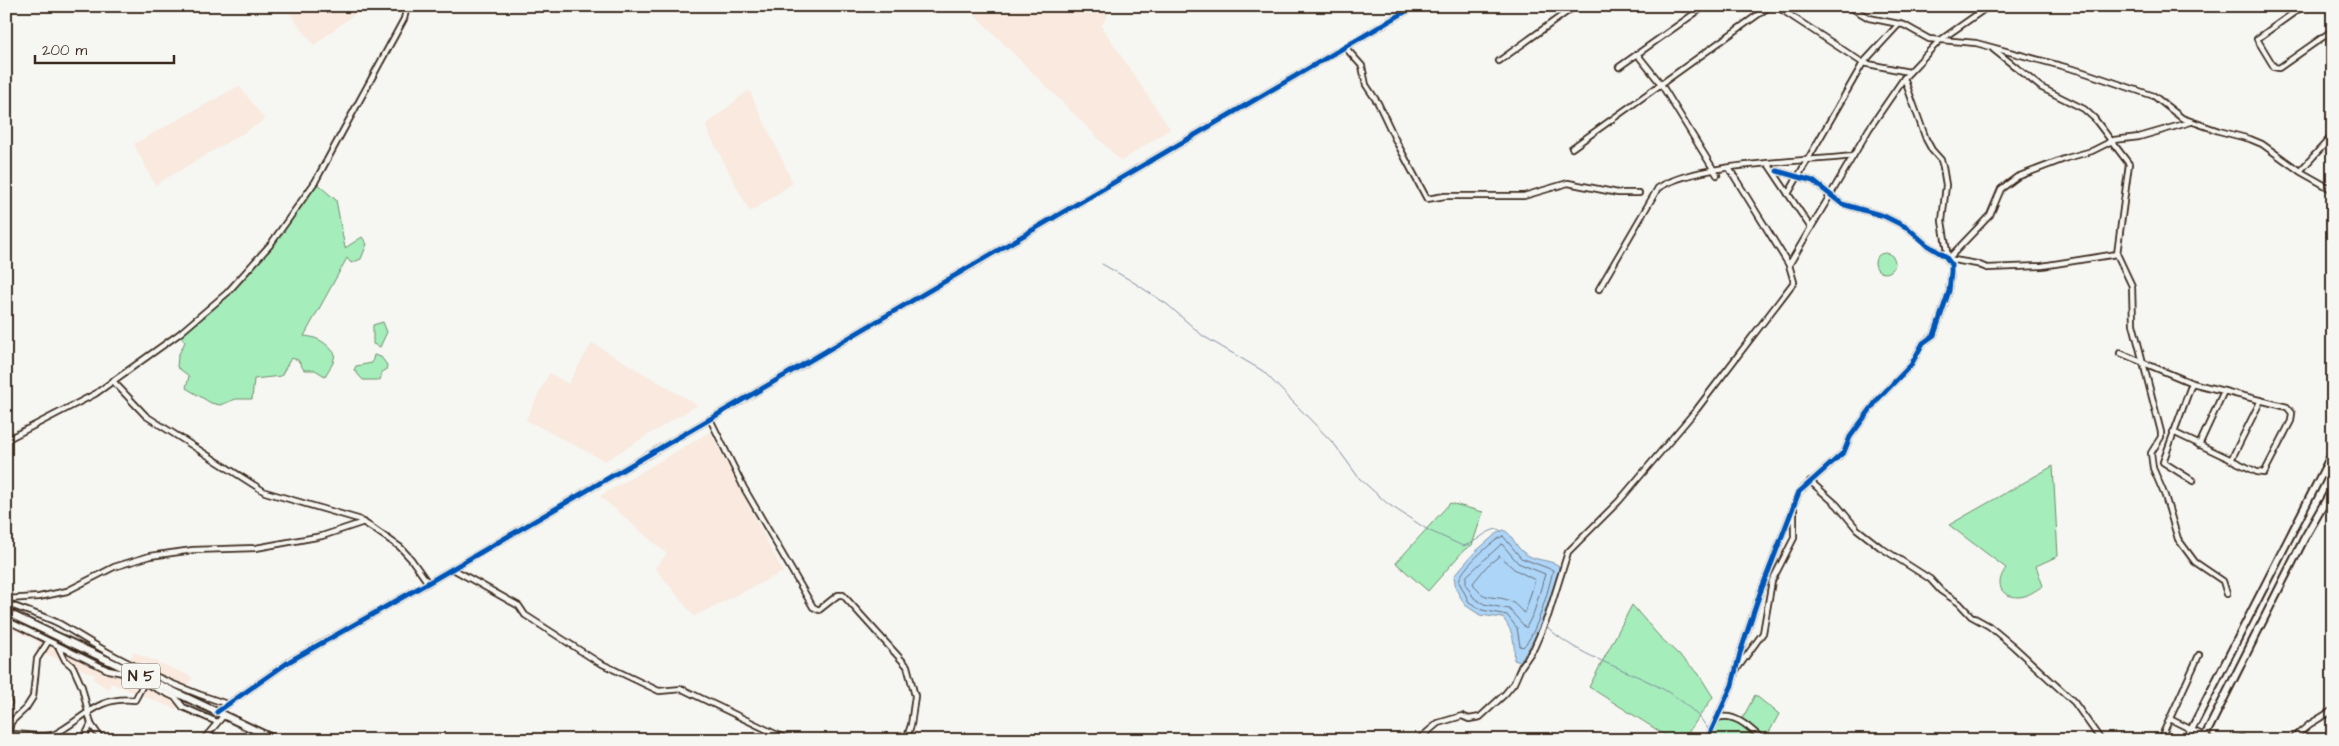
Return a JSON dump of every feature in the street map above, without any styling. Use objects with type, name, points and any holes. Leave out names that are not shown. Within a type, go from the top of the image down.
[{"type":"highway","points":[[2186,740],[2333,452]]},
{"type":"highway","points":[[2204,738],[2304,539],[2333,488]]},
{"type":"highway","name":"N 5","points":[[6,612],[146,681],[276,740]]},
{"type":"street","points":[[404,19],[407,6]]},
{"type":"street","points":[[6,440],[93,395],[206,313],[270,245],[316,182],[412,6]]},
{"type":"street","points":[[203,740],[217,722],[220,713],[227,704],[290,661],[453,569],[1415,6]]},
{"type":"street","points":[[1499,61],[1575,6]]},
{"type":"street","points":[[1619,67],[1705,6]]},
{"type":"street","points":[[1572,148],[1770,6]]},
{"type":"street","points":[[1776,6],[1863,63],[1909,72]]},
{"type":"street","points":[[1848,6],[1869,18],[1899,24],[1929,39],[1976,43],[2117,82],[2154,96],[2172,112],[2193,122],[2219,131],[2250,138],[2274,151],[2300,171],[2331,189],[2333,184]]},
{"type":"street","points":[[1789,265],[1868,129],[1904,78],[1939,41],[1989,6]]},
{"type":"street","points":[[2303,6],[2257,39],[2274,67],[2279,68],[2333,30]]},
{"type":"street","points":[[1788,194],[1863,63],[1899,24]]},
{"type":"street","points":[[1345,47],[1362,66],[1366,85],[1378,103],[1427,199],[1453,196],[1524,196],[1568,183],[1618,193],[1639,193]]},
{"type":"street","points":[[1993,49],[2042,88],[2084,109],[2094,118],[2129,164],[2118,254],[2121,265],[2132,286],[2133,324],[2161,432],[2161,436],[2151,453],[2154,468],[2166,496],[2178,539],[2195,562],[2223,581],[2227,594]]},
{"type":"street","points":[[1637,54],[1662,84],[1715,172]]},
{"type":"street","points":[[1707,740],[1718,718],[1736,670],[1760,593],[1799,492],[1844,452],[1850,437],[1878,399],[1911,365],[1923,343],[1934,335],[1948,291],[1951,272],[1942,221],[1946,184],[1943,168],[1941,160],[1932,150],[1926,138],[1904,78]]},
{"type":"street","points":[[1948,259],[1985,222],[1996,205],[2001,189],[2013,179],[2067,158],[2092,152],[2111,141],[2193,122]]},
{"type":"street","points":[[2300,171],[2333,135]]},
{"type":"street","points":[[1599,289],[1658,188],[1673,180],[1729,168],[1853,156]]},
{"type":"street","points":[[1768,164],[1811,228]]},
{"type":"street","points":[[1418,740],[1438,723],[1462,716],[1469,719],[1480,717],[1514,683],[1521,667],[1534,648],[1544,624],[1568,552],[1619,502],[1706,398],[1735,356],[1794,282],[1789,265],[1729,168]]},
{"type":"street","points":[[1778,170],[1817,184],[1842,204],[1856,210],[1893,220],[1908,228],[1948,259],[1977,264],[1987,268],[2042,266],[2118,254]]},
{"type":"street","points":[[2120,353],[2192,383],[2287,406],[2292,413],[2291,421],[2268,470],[2264,473],[2231,460],[2173,432]]},
{"type":"street","points":[[113,381],[146,416],[265,492],[364,522],[400,547],[428,583]]},
{"type":"street","points":[[2192,383],[2163,462],[2193,481]]},
{"type":"street","points":[[2199,445],[2224,391]]},
{"type":"street","points":[[2231,460],[2261,400]]},
{"type":"street","points":[[710,419],[744,488],[813,607],[819,610],[838,595],[843,596],[907,666],[915,696],[911,724],[906,740]]},
{"type":"street","points":[[1810,481],[1837,505],[1857,529],[1880,547],[1930,579],[1942,591],[1959,603],[1971,616],[1989,626],[2013,646],[2074,702],[2101,740]]},
{"type":"street","points":[[1736,670],[1762,632],[1772,581],[1794,538],[1794,505]]},
{"type":"street","points":[[6,599],[39,597],[67,591],[114,567],[150,556],[194,550],[256,548],[322,536],[364,522]]},
{"type":"street","points":[[453,569],[519,606],[525,614],[598,662],[658,691],[682,689],[788,740]]},
{"type":"street","points":[[6,603],[58,623],[116,657],[199,696],[227,704]]},
{"type":"street","points":[[6,620],[59,648],[108,670],[146,681],[176,698],[183,707],[217,722]]},
{"type":"street","points":[[48,642],[37,659],[33,696],[26,708],[11,722],[7,736],[35,734],[47,737],[56,734],[88,710],[104,702],[123,698],[135,700],[146,681]]},
{"type":"street","points":[[59,648],[65,660],[73,667],[82,687],[90,724],[102,740]]},
{"type":"street","points":[[2160,740],[2199,655]]},
{"type":"street","points":[[6,700],[8,703],[6,709]]},
{"type":"street","points":[[2291,740],[2310,724],[2333,710]]},
{"type":"street","points":[[6,714],[11,722]]},
{"type":"street","points":[[1718,718],[1726,717],[1741,721],[1763,740]]},
{"type":"street","points":[[2170,719],[2204,738],[2212,740]]},
{"type":"street","points":[[83,740],[90,724]]},
{"type":"street","points":[[2232,740],[2242,738],[2246,740]]},
{"type":"shaded area","points":[[284,6],[365,6],[314,45]]},
{"type":"shaded area","points":[[978,6],[1113,6],[1101,26],[1170,129],[1121,161],[971,11]]},
{"type":"shaded area","points":[[239,86],[265,120],[155,185],[134,144]]},
{"type":"shaded area","points":[[749,90],[793,183],[750,212],[705,126]]},
{"type":"shaded area","points":[[592,343],[697,405],[605,461],[526,420],[549,373],[568,384]]},
{"type":"shaded area","points":[[710,432],[783,572],[694,616],[655,568],[667,554],[600,496]]},
{"type":"shaded area","points":[[6,612],[127,668],[133,652],[192,677],[176,709],[111,683],[108,689],[93,679],[96,675],[36,650],[39,642],[6,626]]},
{"type":"green space","points":[[315,182],[336,200],[345,248],[362,237],[367,244],[361,259],[351,263],[347,258],[304,336],[325,343],[335,354],[333,363],[325,376],[315,370],[304,370],[298,360],[291,358],[281,376],[254,379],[252,399],[236,399],[220,405],[211,403],[186,388],[189,376],[177,367],[178,356],[185,342],[179,334],[236,281]]},
{"type":"green space","points":[[1881,253],[1889,253],[1895,259],[1895,267],[1889,273],[1881,273],[1875,267],[1875,259]]},
{"type":"green space","points":[[383,322],[387,332],[380,347],[373,344],[373,325]]},
{"type":"green space","points":[[374,355],[381,357],[387,365],[386,370],[382,372],[380,380],[363,380],[354,370],[356,366],[372,363]]},
{"type":"green space","points":[[2053,466],[2058,556],[2036,566],[2043,586],[2025,596],[2007,595],[2003,592],[2000,584],[2006,568],[1949,525]]},
{"type":"green space","points":[[1450,503],[1483,512],[1472,545],[1464,550],[1428,591],[1396,563]]},
{"type":"green space","points":[[1632,605],[1658,635],[1698,673],[1713,697],[1683,740],[1673,740],[1589,687]]},
{"type":"green space","points":[[1755,695],[1779,714],[1765,740],[1707,740],[1718,718],[1721,716],[1741,721]]},
{"type":"water","points":[[1504,530],[1510,535],[1520,550],[1527,555],[1554,563],[1558,565],[1559,569],[1548,606],[1533,640],[1520,662],[1514,660],[1513,638],[1510,628],[1503,618],[1480,615],[1465,605],[1456,589],[1454,576],[1474,553],[1497,533]]},
{"type":"waterway","points":[[1102,264],[1168,305],[1203,336],[1263,371],[1335,445],[1359,478],[1388,504],[1428,530],[1463,546],[1493,530],[1498,529],[1501,531]]},
{"type":"waterway","points":[[1546,626],[1586,654],[1653,684],[1674,696],[1693,711],[1709,730]]},
{"type":"waterway","points":[[1711,733],[1715,740]]},
{"type":"cycle path","points":[[217,712],[290,661],[710,419],[1415,6]]},
{"type":"cycle path","points":[[1707,740],[1732,685],[1740,653],[1760,593],[1799,492],[1844,452],[1850,437],[1878,399],[1911,365],[1923,343],[1934,335],[1949,291],[1951,264],[1945,256],[1927,245],[1908,228],[1884,216],[1842,204],[1813,181],[1777,171]]}]
